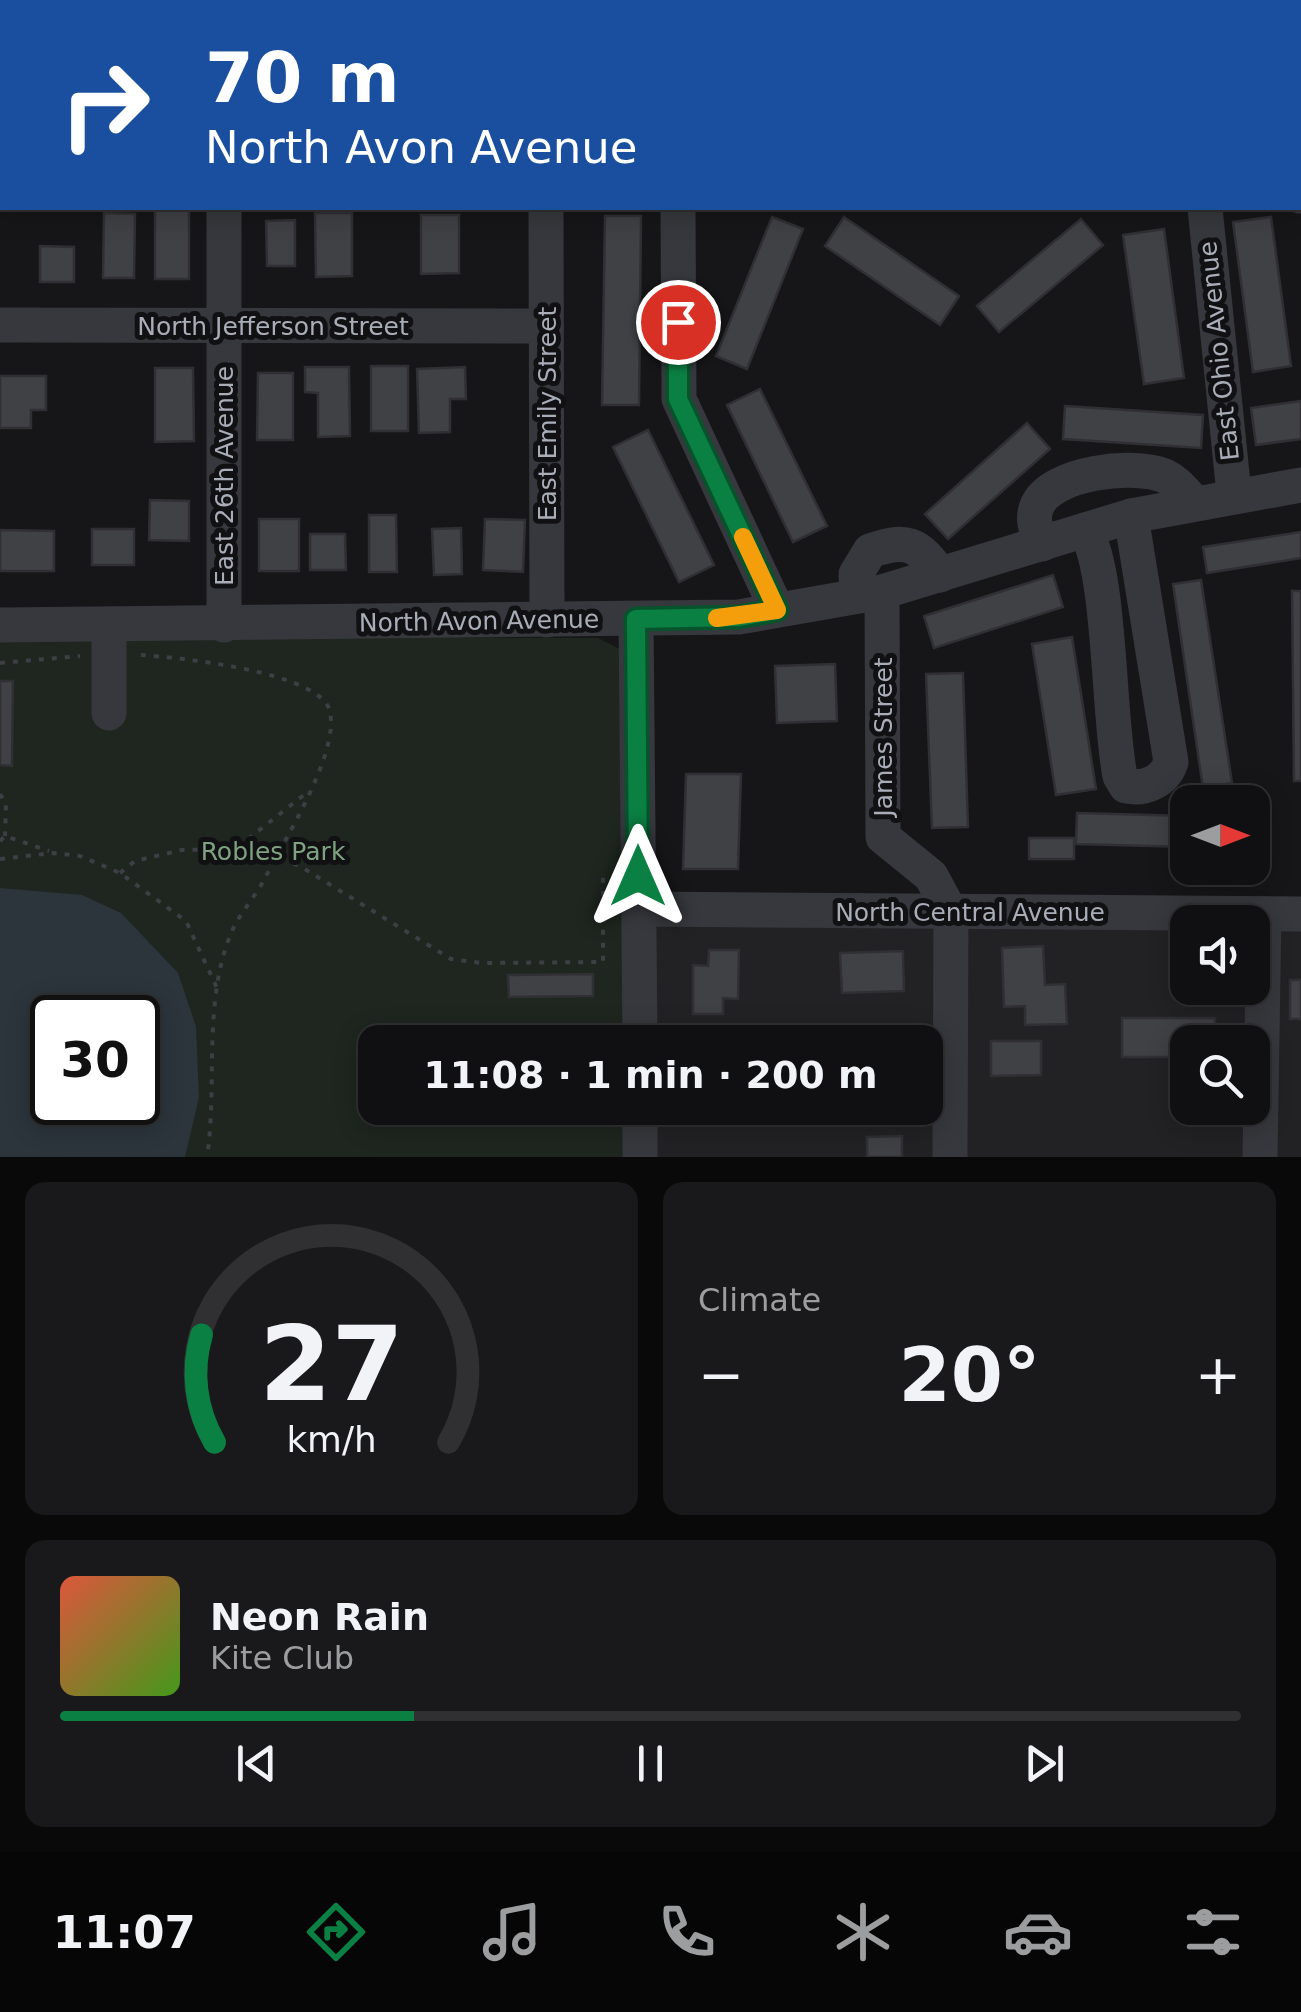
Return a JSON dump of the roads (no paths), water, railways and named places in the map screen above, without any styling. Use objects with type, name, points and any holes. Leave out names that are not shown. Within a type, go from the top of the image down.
[{"type":"street","name":"East 26th Avenue","points":[[224,210],[224,625]]},
{"type":"street","name":"East Emily Street","points":[[546,210],[547,620]]},
{"type":"street","points":[[678,210],[678,399],[777,610]]},
{"type":"street","name":"East Ohio Avenue","points":[[1205,210],[1234,494]]},
{"type":"street","name":"North Jefferson Street","points":[[0,326],[546,326]]},
{"type":"street","points":[[1042,544],[1033,520],[1038,502],[1065,480],[1146,470],[1168,478],[1194,502]]},
{"type":"street","name":"North Avon Avenue","points":[[0,625],[739,617],[870,594],[1132,516],[1301,484]]},
{"type":"street","points":[[1086,530],[1098,578],[1120,776],[1126,786],[1143,787],[1165,774],[1171,762],[1132,516]]},
{"type":"street","points":[[1098,578],[1138,568]]},
{"type":"street","name":"James Street","points":[[870,594],[883,837],[931,876],[951,913]]},
{"type":"street","points":[[636,619],[640,1025]]},
{"type":"street","points":[[109,625],[110,713]]},
{"type":"street","name":"North Central Avenue","points":[[638,892],[951,913],[1170,914]]},
{"type":"street","points":[[950,1157],[951,913]]},
{"type":"street","name":"North Central Avenue","points":[[1270,914],[1301,914]]},
{"type":"street","points":[[1260,1157],[1263,1005]]},
{"type":"street","points":[[640,1125],[640,1157]]},
{"type":"park label","name":"Robles Park","points":[[273,851]]}]
